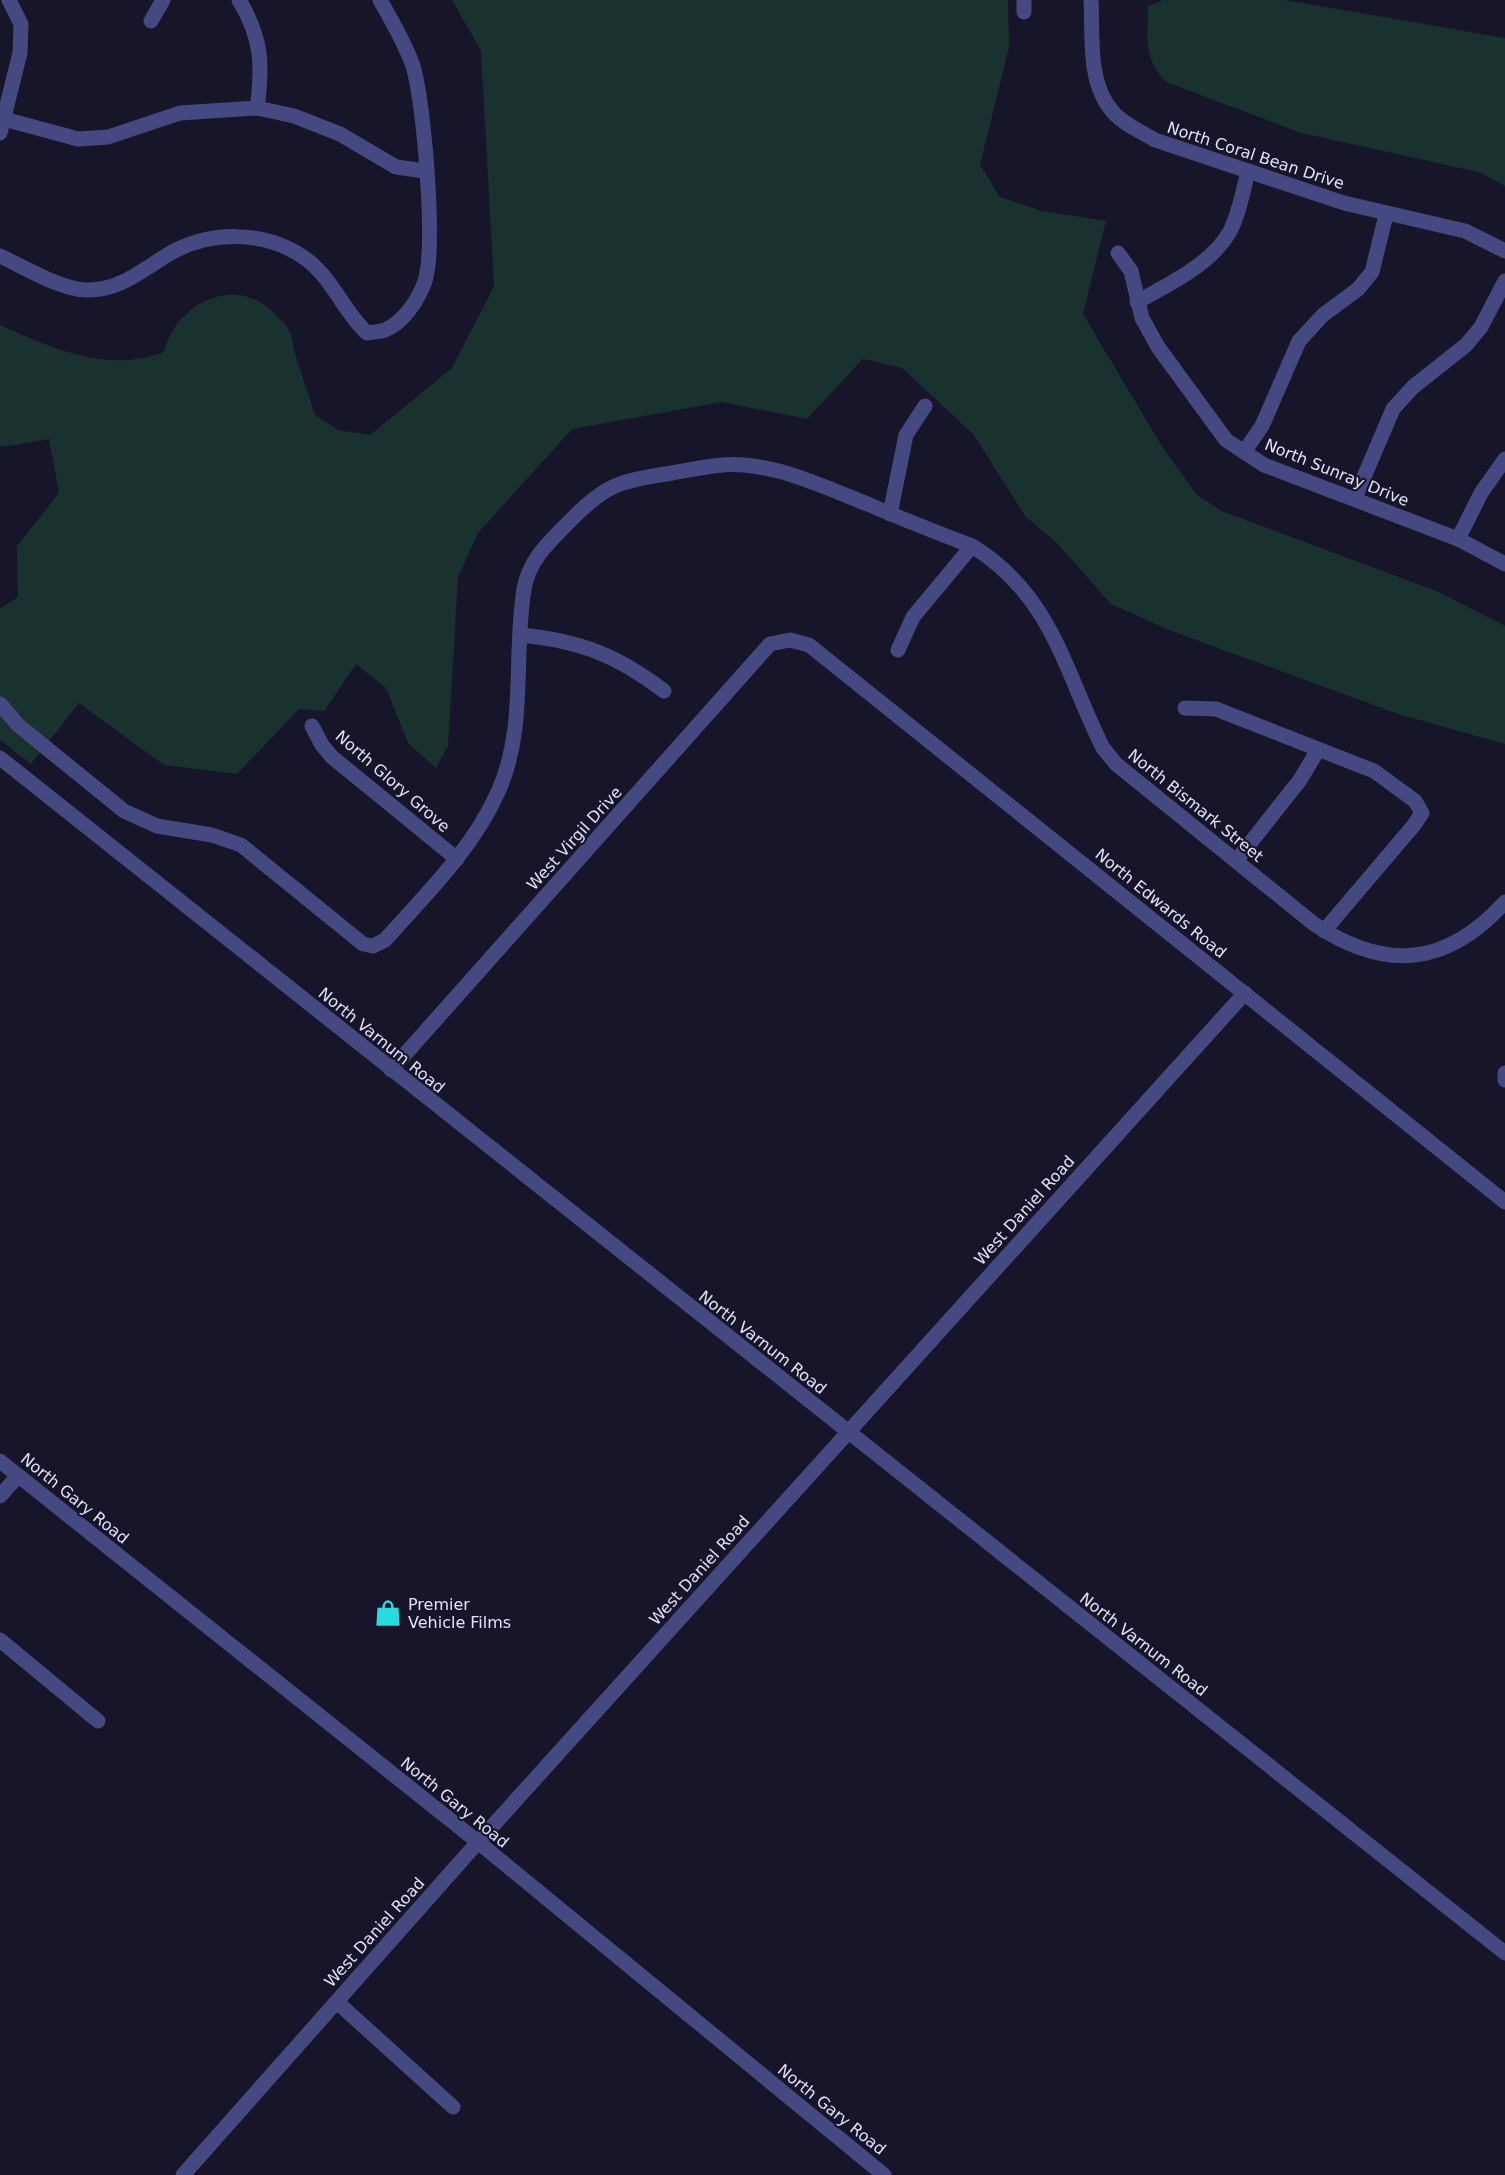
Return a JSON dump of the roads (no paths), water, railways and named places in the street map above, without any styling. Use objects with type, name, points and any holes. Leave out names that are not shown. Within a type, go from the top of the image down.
[{"type":"street","points":[[9,0],[21,24],[20,52],[2,126],[78,139],[108,137],[180,113],[257,108],[294,116],[340,134],[396,167],[425,171]]},
{"type":"street","points":[[151,21],[163,0]]},
{"type":"street","points":[[239,0],[249,17],[261,54],[257,108]]},
{"type":"street","points":[[0,256],[68,286],[85,290],[112,286],[139,275],[164,256],[190,243],[211,237],[270,240],[288,247],[308,260],[324,277],[355,322],[367,333],[385,330],[400,319],[415,303],[425,281],[429,259],[423,123],[413,67],[397,30],[380,0]]},
{"type":"street","name":"North Coral Bean Drive","points":[[1091,0],[1095,75],[1103,96],[1113,113],[1155,140],[1386,215],[1465,231],[1505,251]]},
{"type":"street","points":[[1137,302],[1202,261],[1220,246],[1230,231],[1248,171]]},
{"type":"street","points":[[1244,452],[1262,426],[1299,341],[1323,315],[1358,289],[1372,272],[1386,215]]},
{"type":"street","name":"North Sunray Drive","points":[[1118,254],[1131,271],[1142,318],[1158,347],[1226,440],[1264,465],[1458,539],[1505,564]]},
{"type":"street","points":[[1355,498],[1388,419],[1407,392],[1466,345],[1481,327],[1505,281]]},
{"type":"street","points":[[890,514],[906,435],[925,406]]},
{"type":"street","points":[[1458,539],[1481,493],[1505,459]]},
{"type":"street","name":"North Bismark Street","points":[[0,704],[18,725],[124,811],[158,826],[212,835],[242,845],[363,944],[373,946],[385,940],[457,859],[483,821],[507,767],[515,737],[524,589],[532,564],[541,550],[577,513],[606,488],[628,480],[720,465],[769,468],[813,482],[972,546],[1006,571],[1038,607],[1103,748],[1116,764],[1324,931],[1339,940],[1375,953],[1405,955],[1432,952],[1454,945],[1477,931],[1505,902]]},
{"type":"street","points":[[898,650],[913,617],[972,546]]},
{"type":"street","points":[[522,635],[555,639],[593,649],[635,669],[664,691]]},
{"type":"street","name":"North Edwards Road","points":[[790,640],[809,645],[1505,1202]]},
{"type":"street","name":"West Virgil Drive","points":[[391,1070],[770,644],[790,640]]},
{"type":"street","points":[[1185,708],[1216,709],[1374,771],[1415,801],[1422,813],[1324,931]]},
{"type":"street","name":"North Glory Grove","points":[[312,726],[322,745],[332,757],[457,859]]},
{"type":"street","points":[[1236,861],[1300,780],[1318,750]]},
{"type":"street","name":"North Varnum Road","points":[[0,758],[1505,1953]]},
{"type":"street","name":"West Daniel Road","points":[[183,2175],[478,1842],[1245,993]]},
{"type":"street","name":"North Gary Road","points":[[0,1461],[478,1842],[884,2175]]},
{"type":"street","points":[[0,1496],[18,1476]]},
{"type":"street","points":[[0,1640],[98,1721]]},
{"type":"street","points":[[337,2002],[453,2107]]},
{"type":"place","name":"Premier Vehicle Films","points":[[388,1613]]}]
